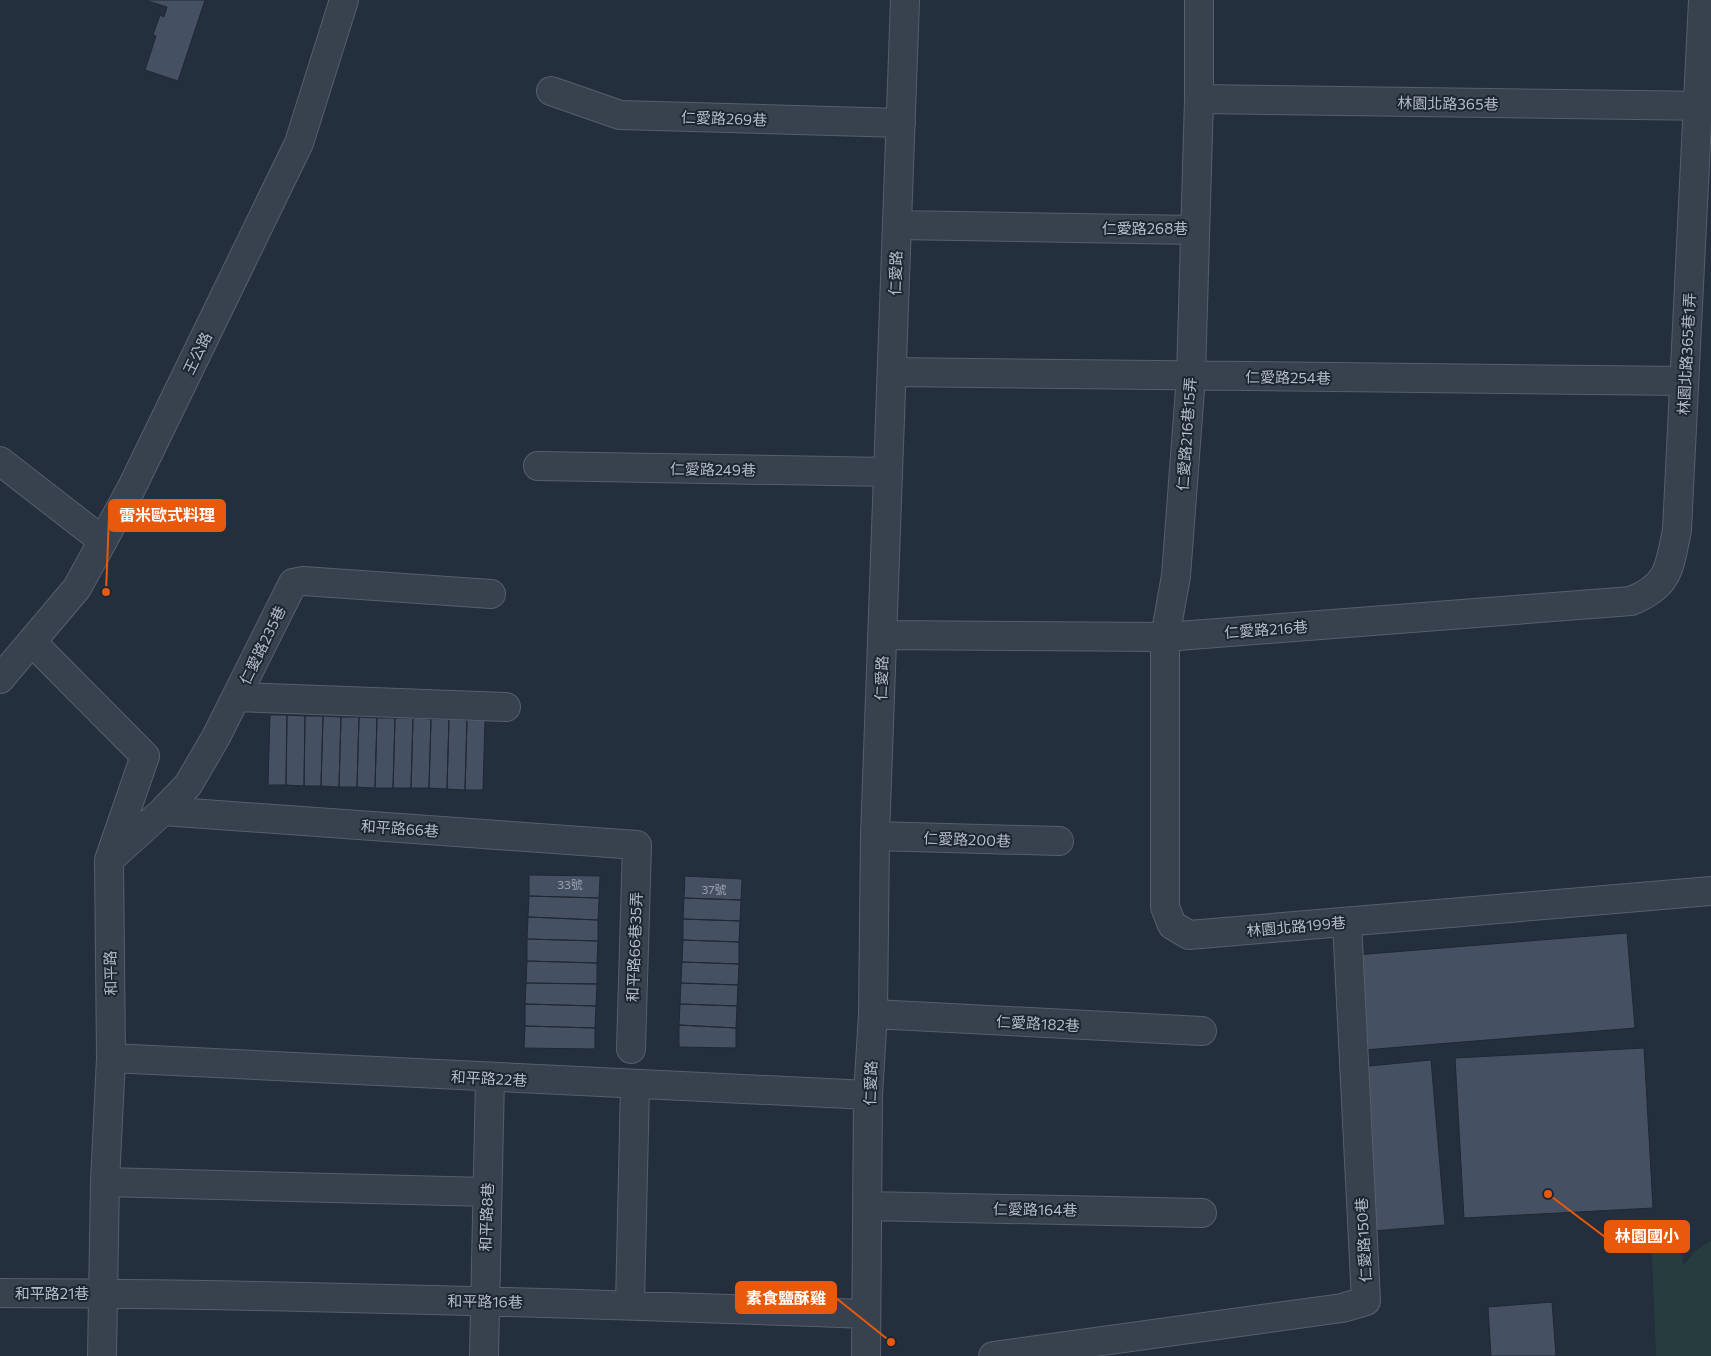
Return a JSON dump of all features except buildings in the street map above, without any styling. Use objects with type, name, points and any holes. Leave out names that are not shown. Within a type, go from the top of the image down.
[{"type":"street","name":"王公路","points":[[0,679],[77,588],[131,489],[299,142],[344,0]]},
{"type":"street","name":"仁愛路","points":[[866,1356],[868,1095],[873,1014],[875,836],[905,0]]},
{"type":"street","name":"仁愛路268巷","points":[[897,225],[1195,230],[1199,99],[1199,0]]},
{"type":"street","points":[[1703,0],[1704,106]]},
{"type":"street","name":"仁愛路269巷","points":[[551,91],[620,116],[901,123]]},
{"type":"street","name":"林園北路365巷","points":[[1199,99],[1704,106]]},
{"type":"street","name":"林園北路365巷1弄","points":[[1648,594],[1663,580],[1670,564],[1677,530],[1684,380],[1704,106]]},
{"type":"street","name":"仁愛路216巷15弄","points":[[1164,637],[1176,576],[1191,376],[1195,230]]},
{"type":"street","name":"仁愛路254巷","points":[[892,372],[1684,380]]},
{"type":"street","points":[[0,461],[103,540]]},
{"type":"street","name":"仁愛路249巷","points":[[538,466],[888,472]]},
{"type":"street","name":"仁愛路235巷","points":[[108,860],[163,811],[188,785],[237,697],[293,583],[303,582],[491,594]]},
{"type":"street","name":"仁愛路216巷","points":[[882,635],[1164,637],[1631,601],[1648,594]]},
{"type":"street","name":"林園北路199巷","points":[[1164,637],[1165,907],[1172,925],[1189,935],[1711,891]]},
{"type":"street","name":"和平路","points":[[32,642],[145,756],[108,860],[110,1058],[102,1356]]},
{"type":"street","points":[[237,697],[506,707]]},
{"type":"street","name":"和平路66巷","points":[[163,811],[637,845]]},
{"type":"street","name":"仁愛路200巷","points":[[875,836],[1059,841]]},
{"type":"street","name":"和平路66巷35弄","points":[[631,1049],[637,845]]},
{"type":"street","name":"仁愛路150巷","points":[[993,1356],[1342,1308],[1366,1301],[1347,922]]},
{"type":"street","name":"仁愛路182巷","points":[[873,1014],[1202,1031]]},
{"type":"street","name":"和平路22巷","points":[[110,1058],[868,1095]]},
{"type":"street","name":"和平路8巷","points":[[484,1356],[490,1078]]},
{"type":"street","points":[[630,1305],[635,1084]]},
{"type":"street","points":[[106,1182],[487,1192]]},
{"type":"street","name":"仁愛路164巷","points":[[868,1206],[1202,1213]]},
{"type":"street","name":"和平路21巷","points":[[0,1293],[104,1294]]},
{"type":"street","name":"和平路16巷","points":[[104,1294],[484,1301],[866,1314]]},
{"type":"green space","points":[[1682,1229],[1683,1266],[1695,1251],[1711,1241],[1711,1356],[1656,1356],[1651,1231]]},
{"type":"place","name":"雷米歐式料理","points":[[106,592]]},
{"type":"place","name":"林園國小","points":[[1548,1194]]},
{"type":"place","name":"素食鹽酥雞","points":[[891,1342]]}]
